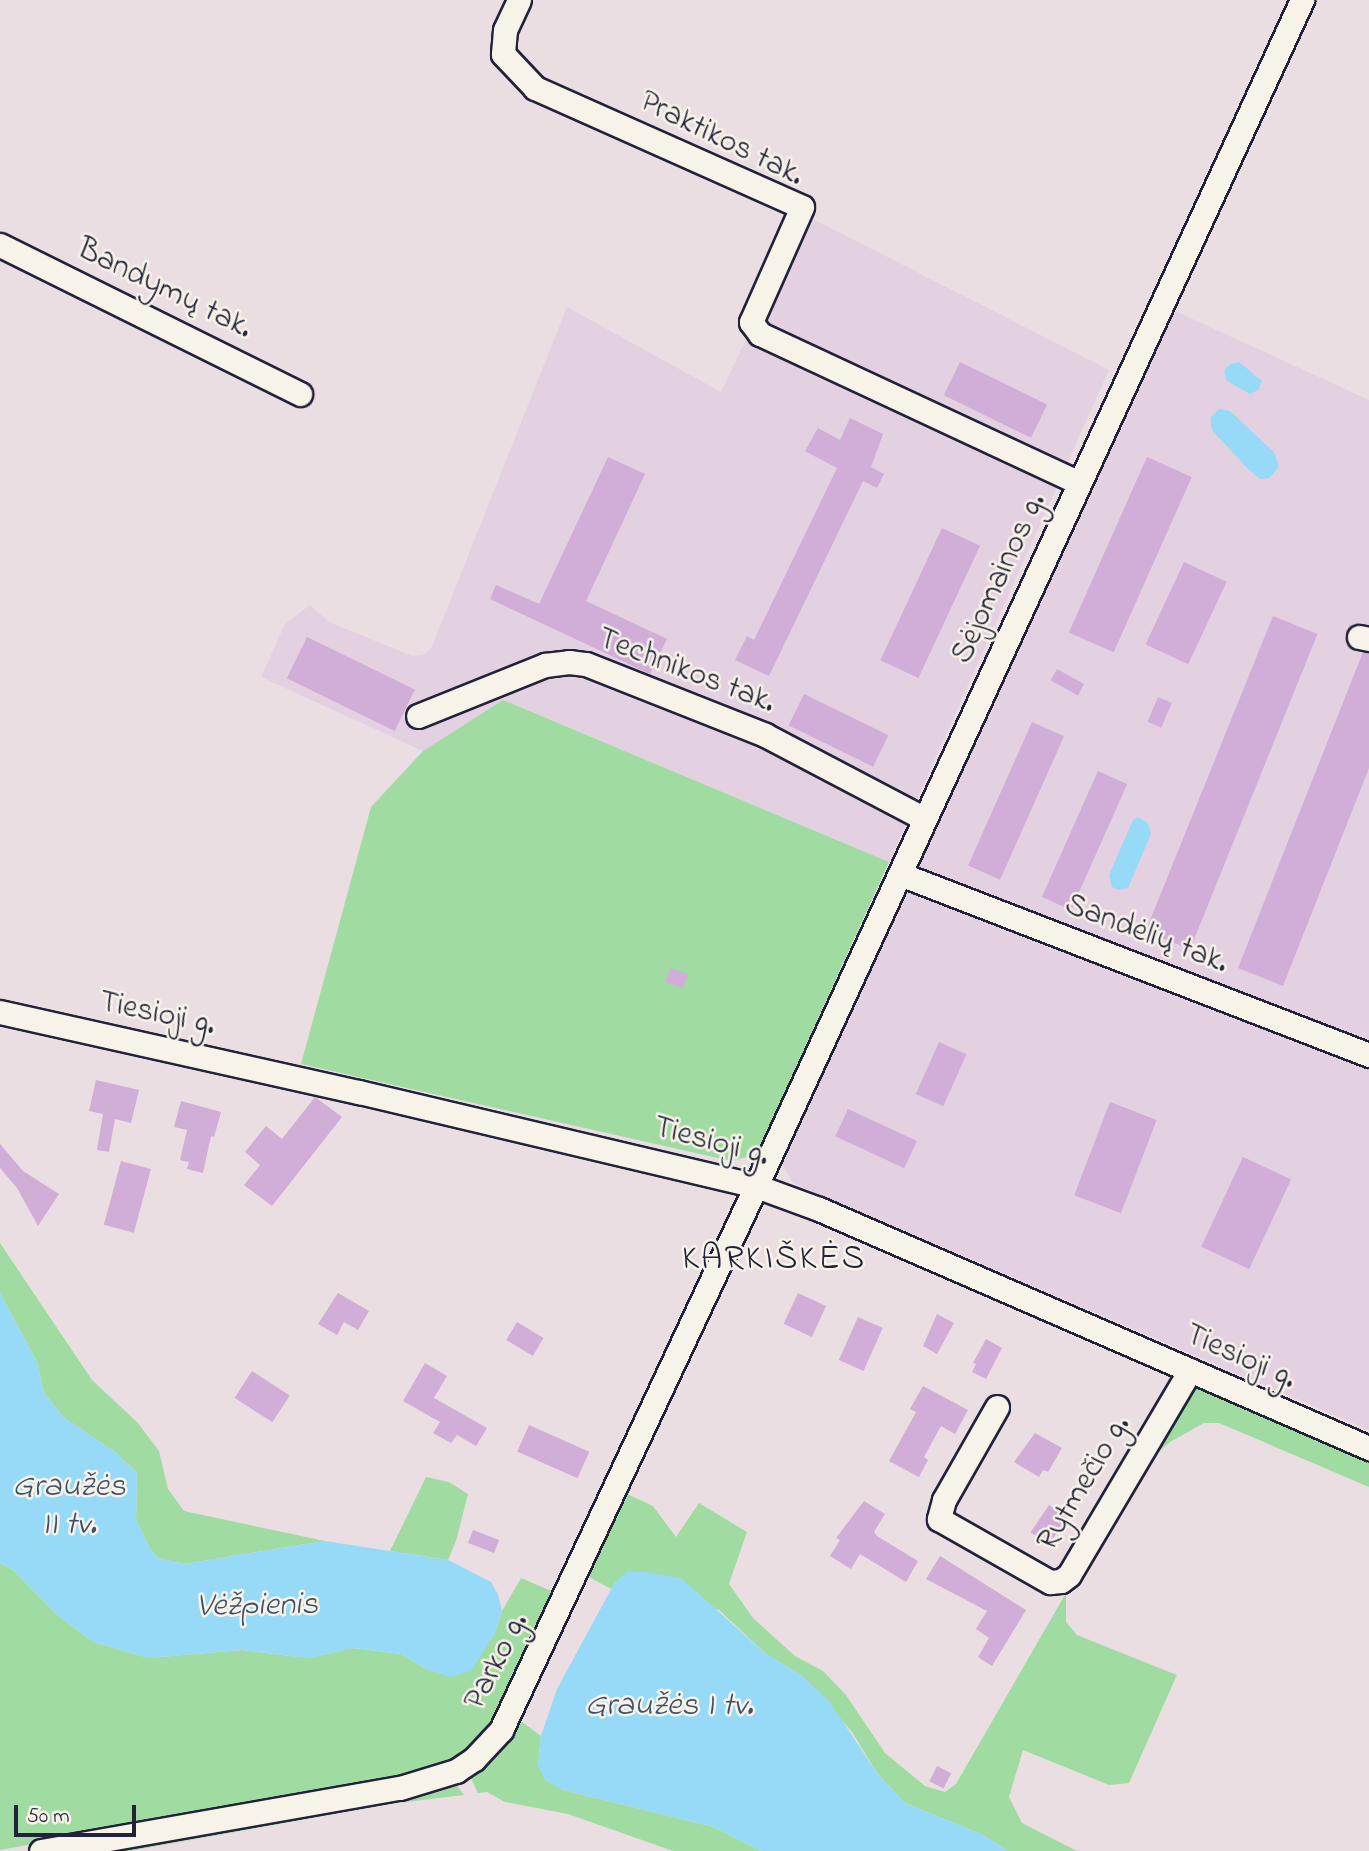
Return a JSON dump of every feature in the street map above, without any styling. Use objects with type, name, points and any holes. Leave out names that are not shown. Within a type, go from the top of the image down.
[{"type":"street","name":"Praktikos tak.","points":[[519,0],[505,30],[503,54],[534,88],[802,207],[751,322],[760,334],[1079,483]]},
{"type":"street","name":"Sėjomainos g.","points":[[756,1186],[900,874],[923,818],[1302,0]]},
{"type":"street","name":"Bandymų tak.","points":[[0,246],[300,394]]},
{"type":"street","name":"Technikos tak.","points":[[418,716],[545,665],[569,662],[586,664],[765,735],[923,818]]},
{"type":"street","name":"Sandėlių tak.","points":[[900,874],[1369,1055]]},
{"type":"street","name":"Tiesioji g.","points":[[0,1012],[386,1098],[756,1186],[819,1209],[1369,1448]]},
{"type":"street","name":"Parko g.","points":[[41,1851],[400,1788],[456,1771],[474,1759],[501,1730],[513,1711],[756,1186]]},
{"type":"street","name":"Rytmečio g.","points":[[997,1407],[944,1500],[939,1519],[1051,1582],[1061,1581],[1069,1575],[1190,1370]]},
{"type":"shaded area","points":[[805,215],[1109,370],[889,862],[503,700],[423,751],[261,677],[285,624],[310,605],[329,622],[412,656],[423,655],[431,649],[567,307],[721,392]]},
{"type":"shaded area","points":[[1173,310],[1369,400],[1369,1430],[793,1183],[781,1161],[783,1148],[908,872]]},
{"type":"green space","points":[[503,700],[889,862],[761,1144],[747,1157],[731,1161],[301,1064],[371,807],[423,751]]},
{"type":"green space","points":[[0,1243],[92,1380],[138,1423],[159,1451],[168,1489],[184,1511],[325,1541],[184,1564],[158,1558],[149,1547],[136,1519],[137,1473],[115,1452],[63,1417],[44,1393],[37,1362],[0,1293]]},
{"type":"green space","points":[[1193,1386],[1369,1463],[1369,1487],[1219,1423],[1204,1423],[1170,1442],[1138,1469]]},
{"type":"green space","points":[[426,1477],[449,1482],[468,1494],[456,1541],[448,1560],[390,1551]]},
{"type":"green space","points":[[627,1494],[653,1506],[676,1537],[699,1503],[747,1532],[729,1584],[753,1618],[795,1656],[823,1671],[846,1695],[885,1753],[925,1786],[945,1792],[956,1784],[1066,1593],[1066,1622],[1077,1635],[1177,1675],[1129,1783],[1109,1785],[1023,1750],[1009,1797],[1022,1823],[1077,1851],[1008,1851],[981,1834],[905,1803],[877,1773],[852,1732],[802,1676],[766,1654],[719,1610],[615,1582],[611,1589],[589,1577]]},
{"type":"green space","points":[[0,1563],[13,1570],[55,1613],[93,1642],[149,1658],[241,1650],[309,1658],[353,1648],[401,1654],[426,1669],[494,1635],[502,1611],[521,1578],[556,1593],[504,1706],[482,1736],[455,1759],[432,1769],[370,1783],[0,1850]]},
{"type":"green space","points":[[518,1719],[541,1736],[538,1765],[563,1790],[714,1827],[761,1851],[673,1851],[568,1814],[505,1802],[487,1792],[478,1793],[469,1774],[489,1760]]},
{"type":"green space","points":[[454,1782],[464,1795],[390,1804],[130,1851],[88,1851]]},
{"type":"water","points":[[1239,362],[1262,381],[1258,390],[1250,394],[1227,381],[1224,371],[1230,364]]},
{"type":"water","points":[[1219,409],[1230,411],[1274,452],[1279,466],[1270,478],[1260,479],[1250,471],[1212,430],[1210,418]]},
{"type":"water","points":[[1138,817],[1148,823],[1151,834],[1128,888],[1119,890],[1112,887],[1109,875],[1133,820]]},
{"type":"water","name":"Graužės II tv.","points":[[0,1293],[37,1362],[44,1393],[63,1417],[115,1452],[137,1473],[136,1519],[149,1547],[158,1558],[184,1564],[325,1541],[448,1560],[491,1582],[498,1594],[502,1611],[494,1635],[471,1671],[450,1677],[426,1669],[401,1654],[354,1648],[309,1658],[241,1650],[149,1658],[93,1642],[55,1613],[13,1570],[0,1563]]},
{"type":"water","name":"Graužės I tv.","points":[[627,1572],[681,1578],[766,1654],[802,1676],[829,1701],[877,1773],[905,1803],[981,1834],[1008,1851],[761,1851],[714,1827],[563,1790],[545,1780],[538,1765],[541,1736],[557,1689],[615,1582]]},
{"type":"building","points":[[960,362],[1047,405],[1031,438],[944,395]]},
{"type":"building","points":[[850,418],[883,434],[871,467],[884,474],[877,488],[863,481],[769,676],[735,660],[747,636],[754,640],[837,468],[805,451],[818,428],[840,440]]},
{"type":"building","points":[[608,457],[645,474],[586,601],[667,639],[650,674],[490,599],[496,585],[539,604]]},
{"type":"building","points":[[1147,457],[1192,477],[1114,652],[1069,632]]},
{"type":"building","points":[[942,528],[980,546],[918,678],[880,660]]},
{"type":"building","points":[[1184,562],[1227,582],[1188,664],[1146,644]]},
{"type":"building","points":[[1273,616],[1318,634],[1190,949],[1146,931]]},
{"type":"building","points":[[307,637],[415,690],[395,731],[287,678]]},
{"type":"building","points":[[1363,652],[1369,653],[1369,768],[1283,986],[1238,968]]},
{"type":"building","points":[[1057,669],[1084,684],[1078,695],[1051,680]]},
{"type":"building","points":[[804,694],[888,735],[873,767],[789,725]]},
{"type":"building","points":[[1158,697],[1172,703],[1161,728],[1147,722]]},
{"type":"building","points":[[1032,722],[1064,736],[1000,880],[968,865]]},
{"type":"building","points":[[1098,771],[1127,784],[1071,910],[1042,897]]},
{"type":"building","points":[[670,968],[688,974],[683,988],[665,982]]},
{"type":"building","points":[[939,1042],[966,1054],[943,1106],[916,1094]]},
{"type":"building","points":[[96,1080],[139,1090],[131,1123],[115,1119],[109,1152],[97,1150],[103,1114],[89,1111]]},
{"type":"building","points":[[315,1097],[342,1117],[272,1206],[244,1185],[260,1165],[245,1152],[266,1126],[282,1139]]},
{"type":"building","points":[[181,1101],[221,1112],[214,1137],[211,1136],[203,1173],[187,1169],[189,1162],[180,1160],[187,1130],[174,1127]]},
{"type":"building","points":[[1110,1102],[1157,1120],[1121,1213],[1074,1195]]},
{"type":"building","points":[[848,1109],[917,1141],[904,1168],[835,1136]]},
{"type":"building","points":[[0,1144],[23,1171],[59,1194],[38,1226],[17,1188],[0,1168]]},
{"type":"building","points":[[1243,1157],[1291,1179],[1249,1269],[1201,1247]]},
{"type":"building","points":[[121,1161],[151,1169],[134,1233],[104,1225]]},
{"type":"building","points":[[338,1293],[369,1311],[358,1330],[344,1322],[337,1335],[318,1324]]},
{"type":"building","points":[[798,1293],[826,1306],[812,1337],[784,1324]]},
{"type":"building","points":[[937,1314],[954,1323],[937,1354],[923,1346]]},
{"type":"building","points":[[858,1317],[883,1328],[864,1371],[839,1360]]},
{"type":"building","points":[[517,1322],[544,1338],[533,1356],[506,1340]]},
{"type":"building","points":[[986,1339],[1002,1348],[986,1379],[972,1372],[976,1364],[973,1363]]},
{"type":"building","points":[[425,1363],[447,1376],[434,1398],[487,1428],[476,1446],[457,1435],[451,1443],[433,1433],[440,1422],[403,1401]]},
{"type":"building","points":[[252,1371],[290,1396],[272,1422],[235,1398]]},
{"type":"building","points":[[923,1386],[968,1410],[955,1434],[941,1426],[924,1457],[928,1460],[919,1477],[889,1461],[916,1412],[910,1409]]},
{"type":"building","points":[[529,1425],[589,1452],[577,1478],[517,1451]]},
{"type":"building","points":[[1035,1433],[1062,1448],[1048,1472],[1043,1470],[1039,1477],[1014,1462]]},
{"type":"building","points":[[864,1501],[885,1514],[874,1532],[877,1536],[918,1561],[906,1582],[860,1554],[851,1569],[830,1556],[840,1540],[836,1538]]},
{"type":"building","points":[[1049,1505],[1067,1517],[1049,1545],[1031,1532]]},
{"type":"building","points":[[473,1530],[499,1540],[494,1553],[468,1543]]},
{"type":"building","points":[[940,1556],[1026,1610],[992,1666],[978,1657],[989,1638],[976,1629],[987,1611],[926,1579]]},
{"type":"building","points":[[937,1766],[951,1773],[944,1788],[929,1781]]},
{"type":"district","name":"KARKIŠKĖS","points":[[774,1260]]},
{"type":"water label","name":"Vėžpienis","points":[[257,1607]]}]
